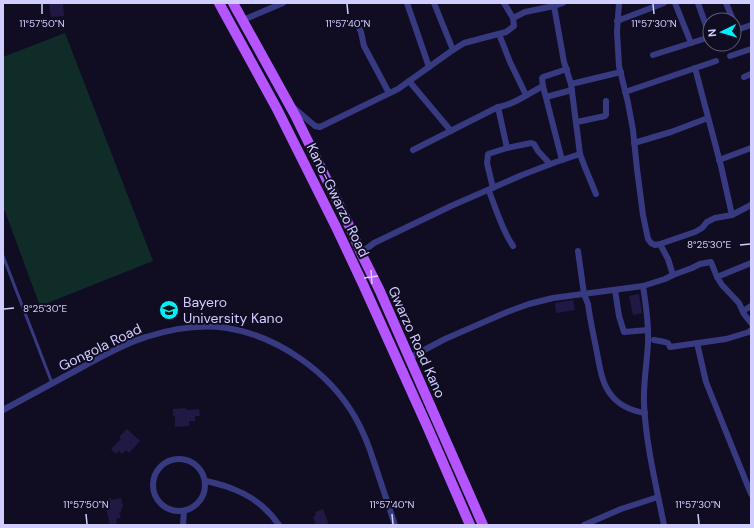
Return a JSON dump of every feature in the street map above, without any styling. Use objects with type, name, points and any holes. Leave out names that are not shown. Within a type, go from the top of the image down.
[{"type":"main road","name":"Kano-Gwarzo Road","points":[[219,3],[277,109],[336,227],[427,426],[470,525]]},
{"type":"main road","name":"Gwarzo Road Kano","points":[[233,3],[289,104],[344,214],[379,289],[483,525]]},
{"type":"street","points":[[243,20],[283,3]]},
{"type":"street","points":[[407,3],[429,67]]},
{"type":"street","points":[[434,3],[453,50]]},
{"type":"street","points":[[289,104],[315,126],[320,127],[398,89],[464,43],[506,32],[511,29],[514,26],[513,18],[504,3]]},
{"type":"street","points":[[513,18],[525,12],[563,3]]},
{"type":"street","points":[[619,3],[617,20],[621,72],[628,103],[643,215],[648,239],[655,245],[660,244],[695,232],[711,220],[732,215],[751,205]]},
{"type":"street","points":[[617,20],[662,3]]},
{"type":"street","points":[[675,3],[691,43]]},
{"type":"street","points":[[698,3],[702,14]]},
{"type":"street","points":[[554,6],[564,62],[572,87],[580,154],[596,194]]},
{"type":"street","points":[[356,22],[361,32],[364,46],[389,93]]},
{"type":"street","points":[[499,34],[510,62],[526,95]]},
{"type":"street","points":[[653,55],[702,40]]},
{"type":"street","points":[[730,56],[751,49]]},
{"type":"street","points":[[625,92],[716,61]]},
{"type":"street","points":[[695,68],[732,215]]},
{"type":"street","points":[[562,160],[542,78],[567,69]]},
{"type":"street","points":[[546,97],[572,87],[621,72]]},
{"type":"street","points":[[744,77],[751,74]]},
{"type":"street","points":[[409,81],[451,131]]},
{"type":"street","points":[[413,150],[498,107],[504,107],[543,86]]},
{"type":"street","points":[[576,122],[605,116],[606,100]]},
{"type":"street","points":[[498,107],[507,148]]},
{"type":"street","points":[[634,143],[671,132],[708,118]]},
{"type":"street","points":[[514,246],[498,215],[491,189],[487,162],[488,154],[531,142],[550,164]]},
{"type":"street","points":[[719,160],[751,148]]},
{"type":"street","points":[[361,253],[374,243],[450,206],[522,175],[580,154]]},
{"type":"street","points":[[660,244],[668,259],[673,275]]},
{"type":"street","points":[[578,251],[584,294],[588,304],[601,373],[605,386],[620,404],[636,411],[645,412]]},
{"type":"street","points":[[409,358],[445,339],[519,308],[553,298],[644,286],[700,264],[710,262],[722,285],[739,303],[751,323]]},
{"type":"street","points":[[717,277],[751,263]]},
{"type":"street","points":[[644,286],[648,319],[648,355],[644,387],[646,433],[664,525]]},
{"type":"street","points":[[615,290],[619,316],[624,332],[648,330]]},
{"type":"street","points":[[743,311],[751,306]]},
{"type":"street","name":"Gongola Road","points":[[3,410],[125,345],[145,337],[184,328],[226,328],[244,332],[266,340],[306,362],[346,403],[363,433],[395,525]]},
{"type":"street","points":[[654,340],[665,342],[670,347],[726,339],[750,332]]},
{"type":"street","points":[[697,343],[706,382],[751,494]]},
{"type":"street","points":[[181,459],[197,465],[206,481],[206,489],[203,497],[192,509],[184,512],[175,512],[167,509],[155,496],[153,487],[154,478],[158,470],[164,464],[172,460],[181,459]]},
{"type":"street","points":[[206,481],[234,489],[245,495],[265,508],[279,525]]},
{"type":"street","points":[[584,525],[621,509],[658,496]]},
{"type":"street","points":[[183,525],[184,512]]},
{"type":"lane","points":[[3,256],[53,383]]},
{"type":"green space","points":[[65,33],[153,261],[40,306],[3,206],[3,57]]},
{"type":"building","points":[[49,3],[63,3],[64,16],[51,17]]},
{"type":"building","points":[[639,294],[642,313],[633,315],[629,296]]},
{"type":"building","points":[[573,300],[575,310],[556,313],[555,303]]},
{"type":"building","points":[[186,408],[186,410],[199,409],[200,416],[195,416],[195,421],[189,421],[189,426],[175,427],[175,416],[173,416],[173,409]]},
{"type":"building","points":[[127,429],[140,441],[129,453],[126,450],[122,454],[119,451],[116,454],[111,449],[121,439],[119,437]]},
{"type":"building","points":[[111,498],[112,500],[121,498],[123,507],[121,512],[119,512],[121,518],[116,519],[117,523],[110,525],[104,500]]},
{"type":"building","points":[[323,509],[329,525],[316,525],[313,517],[316,515],[315,512]]},
{"type":"place","name":"Bayero University Kano","points":[[169,310]]}]
